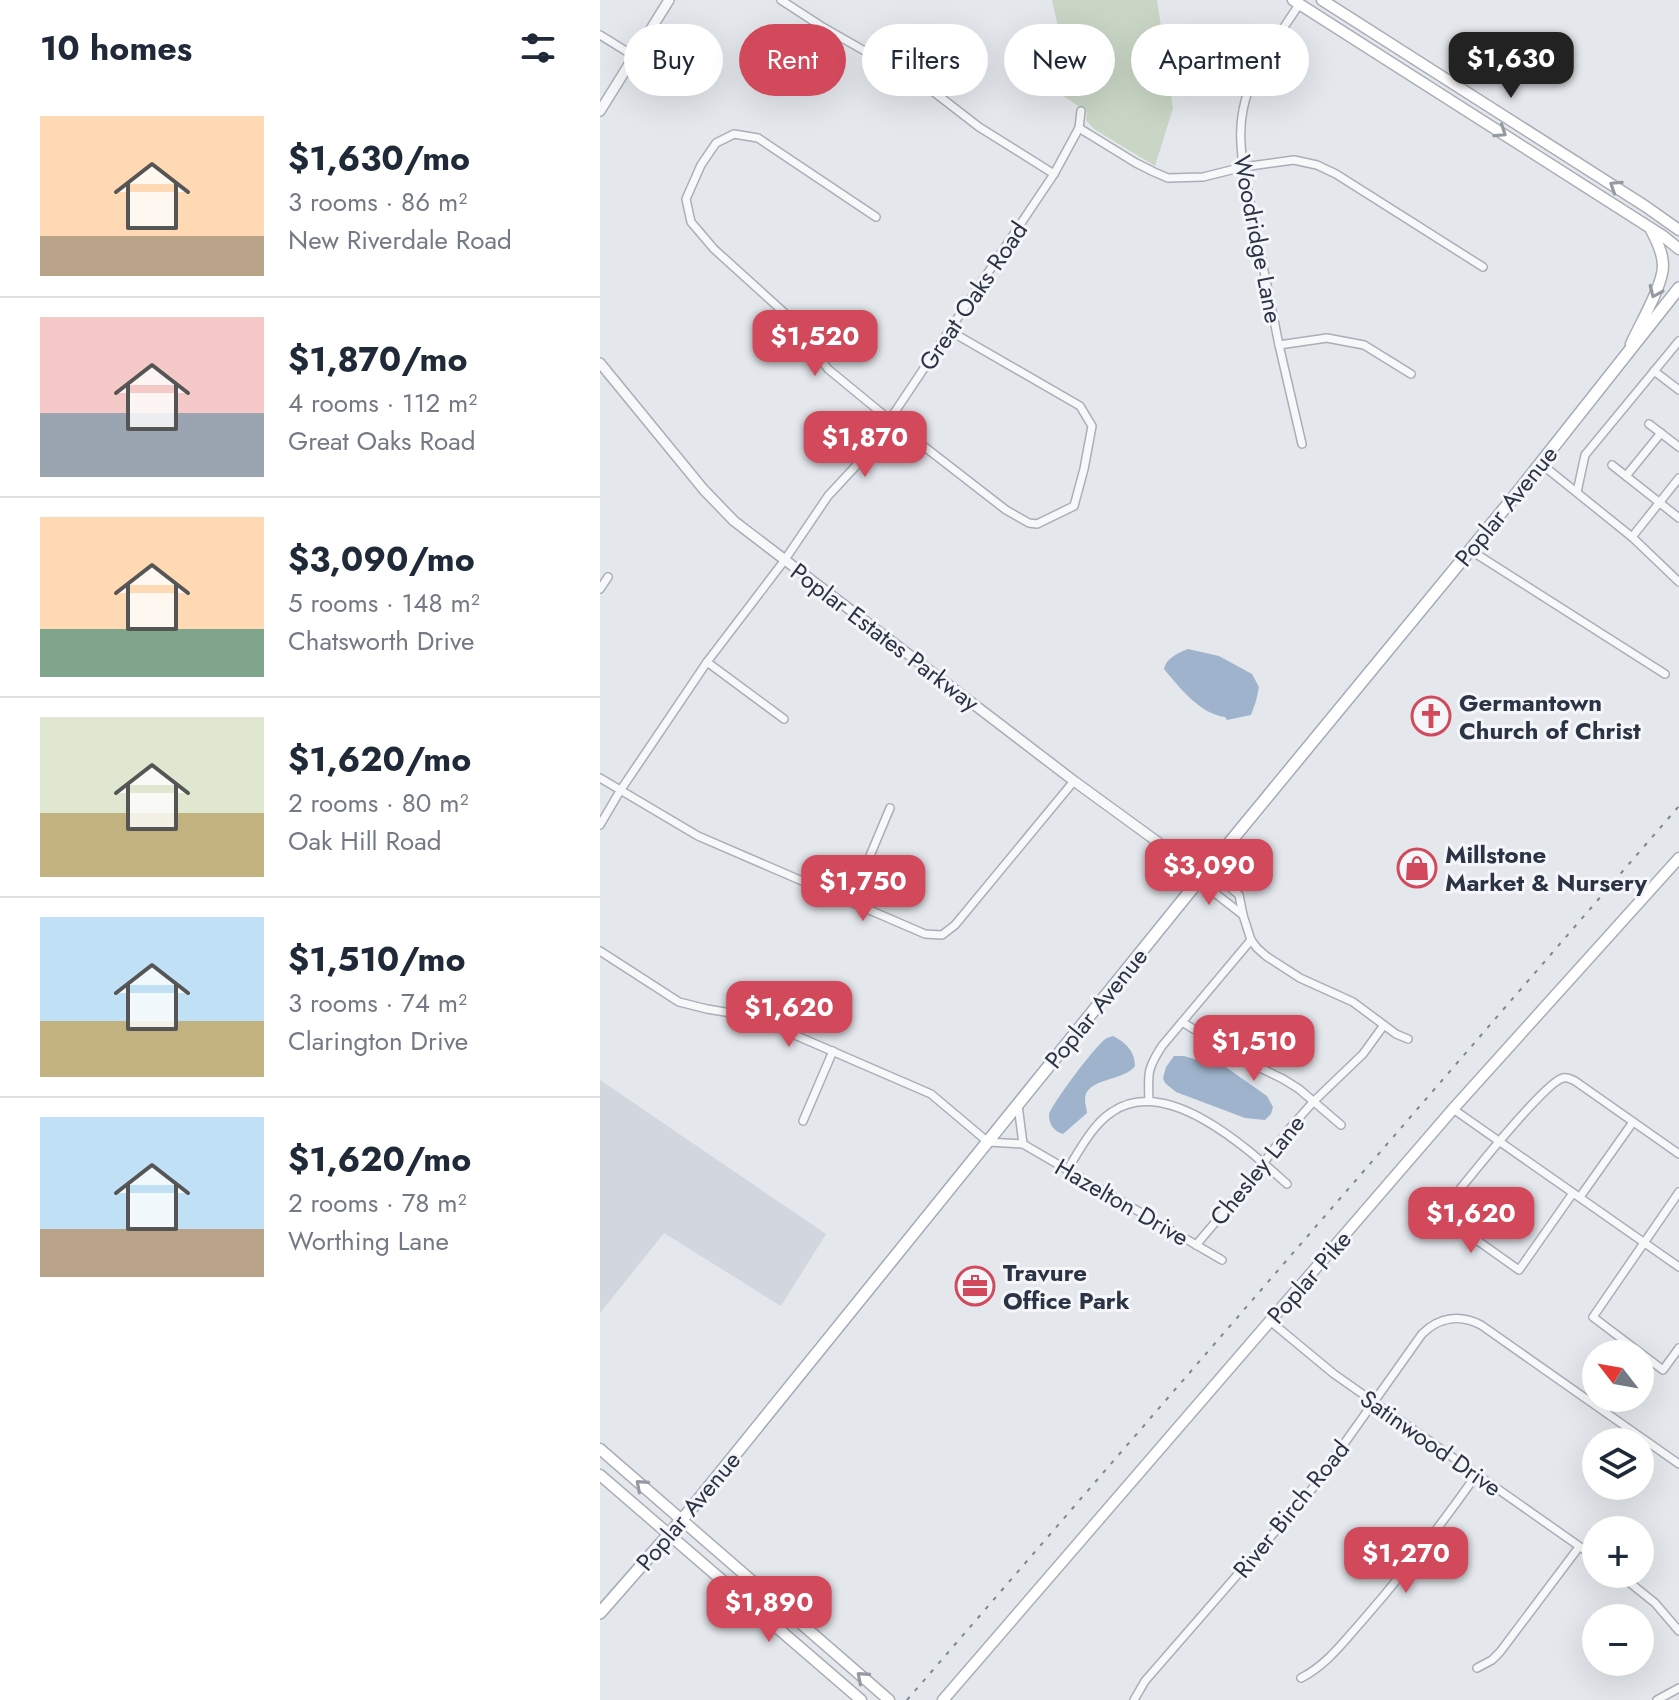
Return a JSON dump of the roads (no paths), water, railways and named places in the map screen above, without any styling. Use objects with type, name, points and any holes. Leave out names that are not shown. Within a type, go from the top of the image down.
[{"type":"main road","points":[[1322,0],[1679,230]]},
{"type":"main road","points":[[1298,1],[1679,249]]},
{"type":"main road","points":[[1659,216],[1679,218]]},
{"type":"main road","points":[[1626,355],[1663,275],[1659,244],[1650,228]]},
{"type":"main road","name":"Poplar Avenue","points":[[600,1613],[682,1520],[1679,288]]},
{"type":"main road","name":"Poplar Pike","points":[[943,1700],[1453,1109],[1678,860]]},
{"type":"main road","points":[[600,1449],[889,1700]]},
{"type":"main road","points":[[600,1475],[861,1700]]},
{"type":"street","points":[[654,24],[669,0]]},
{"type":"street","points":[[781,0],[926,86],[979,127],[1054,174]]},
{"type":"street","name":"Woodridge Lane","points":[[1298,1],[1251,86],[1243,108],[1240,137],[1243,167],[1302,444]]},
{"type":"street","points":[[600,35],[624,50]]},
{"type":"street","points":[[600,111],[624,72]]},
{"type":"street","name":"Great Oaks Road","points":[[600,825],[707,662],[784,561],[828,496],[866,455],[950,331],[1054,174],[1079,128],[1081,111]]},
{"type":"street","points":[[1079,128],[1136,163],[1168,178],[1203,177],[1243,167],[1294,160],[1317,165],[1483,267]]},
{"type":"street","points":[[876,217],[758,138],[734,134],[716,143],[701,165],[686,199],[691,222],[714,249],[789,317],[828,369],[890,420],[1006,510],[1029,523],[1037,524],[1074,506],[1092,426],[1080,406],[950,331]]},
{"type":"street","points":[[1279,345],[1327,338],[1364,345],[1411,374]]},
{"type":"street","points":[[1577,492],[1585,455],[1679,341]]},
{"type":"street","name":"Poplar Estates Parkway","points":[[600,363],[704,490],[734,521],[1074,781],[1203,875]]},
{"type":"street","points":[[1654,371],[1679,390]]},
{"type":"street","points":[[600,382],[608,373]]},
{"type":"street","points":[[1649,424],[1679,447]]},
{"type":"street","points":[[1626,476],[1661,433]]},
{"type":"street","points":[[1540,463],[1632,537],[1679,582]]},
{"type":"street","points":[[1612,465],[1679,518]]},
{"type":"street","points":[[1632,537],[1679,478]]},
{"type":"street","points":[[1470,550],[1665,674]]},
{"type":"street","points":[[600,589],[608,577]]},
{"type":"street","points":[[707,662],[784,719]]},
{"type":"street","points":[[600,778],[698,836],[925,934],[942,935],[955,925],[1074,781]]},
{"type":"street","points":[[851,901],[890,808]]},
{"type":"street","points":[[1203,875],[1216,894],[1243,916]]},
{"type":"street","points":[[1203,875],[1225,883],[1239,895],[1251,940],[1257,948],[1300,978],[1353,1002],[1396,1034],[1408,1039]]},
{"type":"street","points":[[1149,1101],[1151,1064],[1251,940]]},
{"type":"street","points":[[600,951],[679,1002],[743,1015],[774,1026],[931,1094],[988,1142]]},
{"type":"street","points":[[1182,1022],[1283,1079],[1341,1125]]},
{"type":"street","name":"Chesley Lane","points":[[1196,1245],[1290,1128],[1363,1054],[1384,1025]]},
{"type":"street","points":[[803,1121],[833,1051]]},
{"type":"street","points":[[1633,1122],[1519,1270],[1440,1214],[1499,1140],[1546,1090],[1563,1078],[1569,1078],[1633,1122],[1679,1154]]},
{"type":"street","points":[[1067,1170],[1109,1114],[1132,1103],[1149,1101],[1170,1104],[1214,1126],[1287,1184]]},
{"type":"street","points":[[1018,1105],[1023,1144]]},
{"type":"street","points":[[1453,1109],[1679,1267]]},
{"type":"street","name":"Hazelton Drive","points":[[988,1142],[1023,1144],[1222,1260]]},
{"type":"street","points":[[1679,1192],[1593,1317],[1663,1370],[1679,1348]]},
{"type":"street","name":"River Birch Road","points":[[1134,1700],[1145,1681],[1312,1489],[1422,1334],[1445,1319],[1463,1318],[1481,1325],[1679,1464]]},
{"type":"street","name":"Satinwood Drive","points":[[1270,1321],[1374,1403],[1582,1549]]},
{"type":"street","points":[[1301,1678],[1329,1658],[1400,1577],[1477,1474]]},
{"type":"street","points":[[1477,1668],[1500,1652],[1579,1547]]},
{"type":"street","points":[[1636,1588],[1655,1603],[1679,1631]]},
{"type":"street","points":[[1657,1700],[1679,1688]]},
{"type":"water","points":[[1188,649],[1219,656],[1252,674],[1259,687],[1251,715],[1227,720],[1199,706],[1184,692],[1164,669],[1170,659]]},
{"type":"water","points":[[1113,1036],[1128,1048],[1135,1066],[1123,1075],[1091,1087],[1085,1100],[1087,1113],[1063,1134],[1057,1131],[1050,1122],[1051,1109],[1094,1050]]},
{"type":"water","points":[[1174,1056],[1220,1063],[1267,1096],[1273,1107],[1271,1114],[1265,1120],[1245,1118],[1176,1092],[1163,1078]]},
{"type":"railway","points":[[907,1700],[1679,806]]},
{"type":"place","name":"Germantown Church of Christ","points":[[1431,716]]},
{"type":"place","name":"Millstone Market & Nursery","points":[[1417,868]]},
{"type":"place","name":"Travure Office Park","points":[[975,1286]]}]
